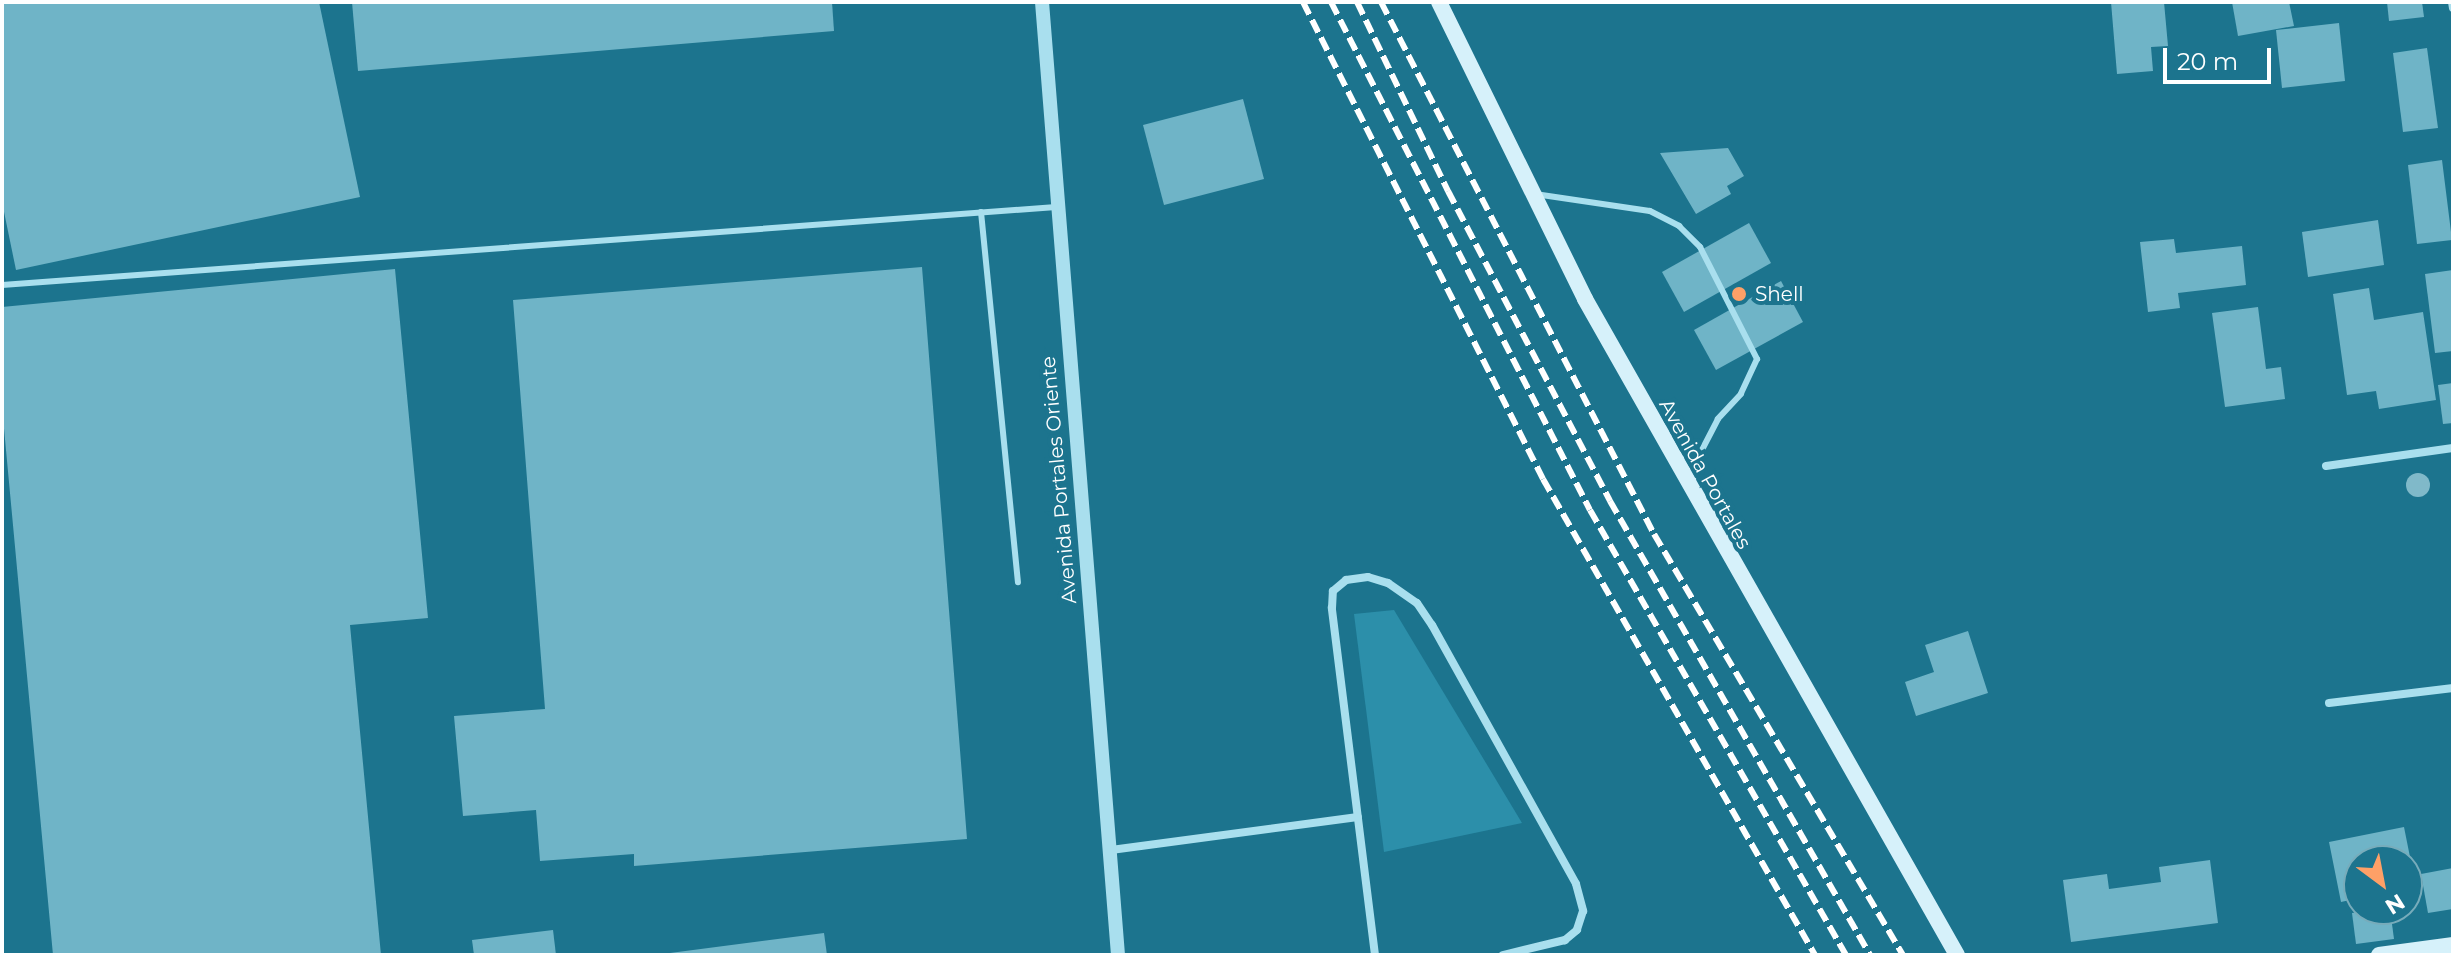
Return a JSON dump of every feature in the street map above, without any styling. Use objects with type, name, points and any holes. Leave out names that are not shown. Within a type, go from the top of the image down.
[{"type":"main road","name":"Avenida Portales","points":[[1439,2],[1533,194],[1686,482],[1953,949]]},
{"type":"main road","points":[[2379,955],[2453,945]]},
{"type":"main road","points":[[1953,949],[1970,955]]},
{"type":"street","name":"Avenida Portales Oriente","points":[[1042,2],[1118,955]]},
{"type":"street","points":[[2452,2],[2453,8]]},
{"type":"street","points":[[2326,466],[2453,448]]},
{"type":"street","points":[[1375,955],[1332,608],[1333,591],[1340,585],[1368,577],[1388,583],[1417,603],[1432,625],[1576,884],[1583,911],[1577,930],[1565,940],[1503,955]]},
{"type":"street","points":[[2329,703],[2453,688]]},
{"type":"street","points":[[1111,850],[1358,817]]},
{"type":"lane","points":[[1533,194],[1613,202],[1650,211],[1679,226],[1694,237],[1754,346],[1754,372],[1718,419],[1686,482]]},
{"type":"lane","points":[[2,285],[1056,207]]},
{"type":"lane","points":[[981,212],[1018,582]]},
{"type":"shaded area","points":[[1394,610],[1522,823],[1384,852],[1354,614]]},
{"type":"building","points":[[2,2],[319,2],[360,197],[16,270],[2,202]]},
{"type":"building","points":[[352,2],[832,2],[834,31],[358,71]]},
{"type":"building","points":[[2111,2],[2164,2],[2168,46],[2151,47],[2153,71],[2117,74]]},
{"type":"building","points":[[2232,2],[2289,2],[2294,26],[2238,36]]},
{"type":"building","points":[[2387,2],[2422,2],[2424,17],[2389,21]]},
{"type":"building","points":[[2339,23],[2345,81],[2282,88],[2276,30]]},
{"type":"building","points":[[2427,48],[2438,128],[2403,132],[2393,53]]},
{"type":"building","points":[[1243,99],[1264,179],[1164,205],[1143,125]]},
{"type":"building","points":[[1728,148],[1744,176],[1727,186],[1731,194],[1696,214],[1660,153]]},
{"type":"building","points":[[2442,160],[2452,240],[2417,244],[2408,165]]},
{"type":"building","points":[[2378,220],[2384,265],[2308,277],[2302,232]]},
{"type":"building","points":[[1749,223],[1771,263],[1684,312],[1662,272]]},
{"type":"building","points":[[2174,239],[2176,253],[2242,246],[2246,285],[2178,293],[2180,308],[2148,312],[2140,242]]},
{"type":"building","points":[[922,267],[967,839],[634,866],[634,854],[540,861],[536,810],[463,816],[454,716],[545,709],[513,300]]},
{"type":"building","points":[[395,269],[428,618],[350,625],[381,955],[53,955],[2,407],[2,307]]},
{"type":"building","points":[[2453,270],[2453,351],[2435,353],[2425,274]]},
{"type":"building","points":[[1781,281],[1803,322],[1716,370],[1694,330]]},
{"type":"building","points":[[2369,288],[2374,320],[2423,312],[2436,400],[2379,409],[2376,391],[2347,395],[2333,294]]},
{"type":"building","points":[[2258,307],[2266,369],[2281,367],[2285,399],[2225,407],[2212,313]]},
{"type":"building","points":[[2453,383],[2453,423],[2443,424],[2438,385]]},
{"type":"building","points":[[1968,631],[1988,693],[1916,716],[1905,682],[1934,672],[1925,645]]},
{"type":"building","points":[[2404,827],[2408,845],[2343,845],[2341,902],[2329,842]]},
{"type":"building","points":[[2210,860],[2218,923],[2071,942],[2063,880],[2107,874],[2109,889],[2161,882],[2159,867]]},
{"type":"building","points":[[2453,868],[2453,909],[2428,913],[2423,874]]},
{"type":"building","points":[[2354,925],[2392,925],[2394,939],[2356,944]]},
{"type":"building","points":[[553,930],[556,955],[474,955],[472,940]]},
{"type":"building","points":[[824,933],[827,955],[670,955],[670,953]]},
{"type":"railway","points":[[1303,2],[1543,479],[1815,955]]},
{"type":"railway","points":[[1331,2],[1590,510],[1846,955]]},
{"type":"railway","points":[[1357,2],[1448,191],[1610,501],[1870,955]]},
{"type":"railway","points":[[1381,2],[1654,534],[1903,955]]},
{"type":"place","name":"Shell","points":[[1739,294]]}]
